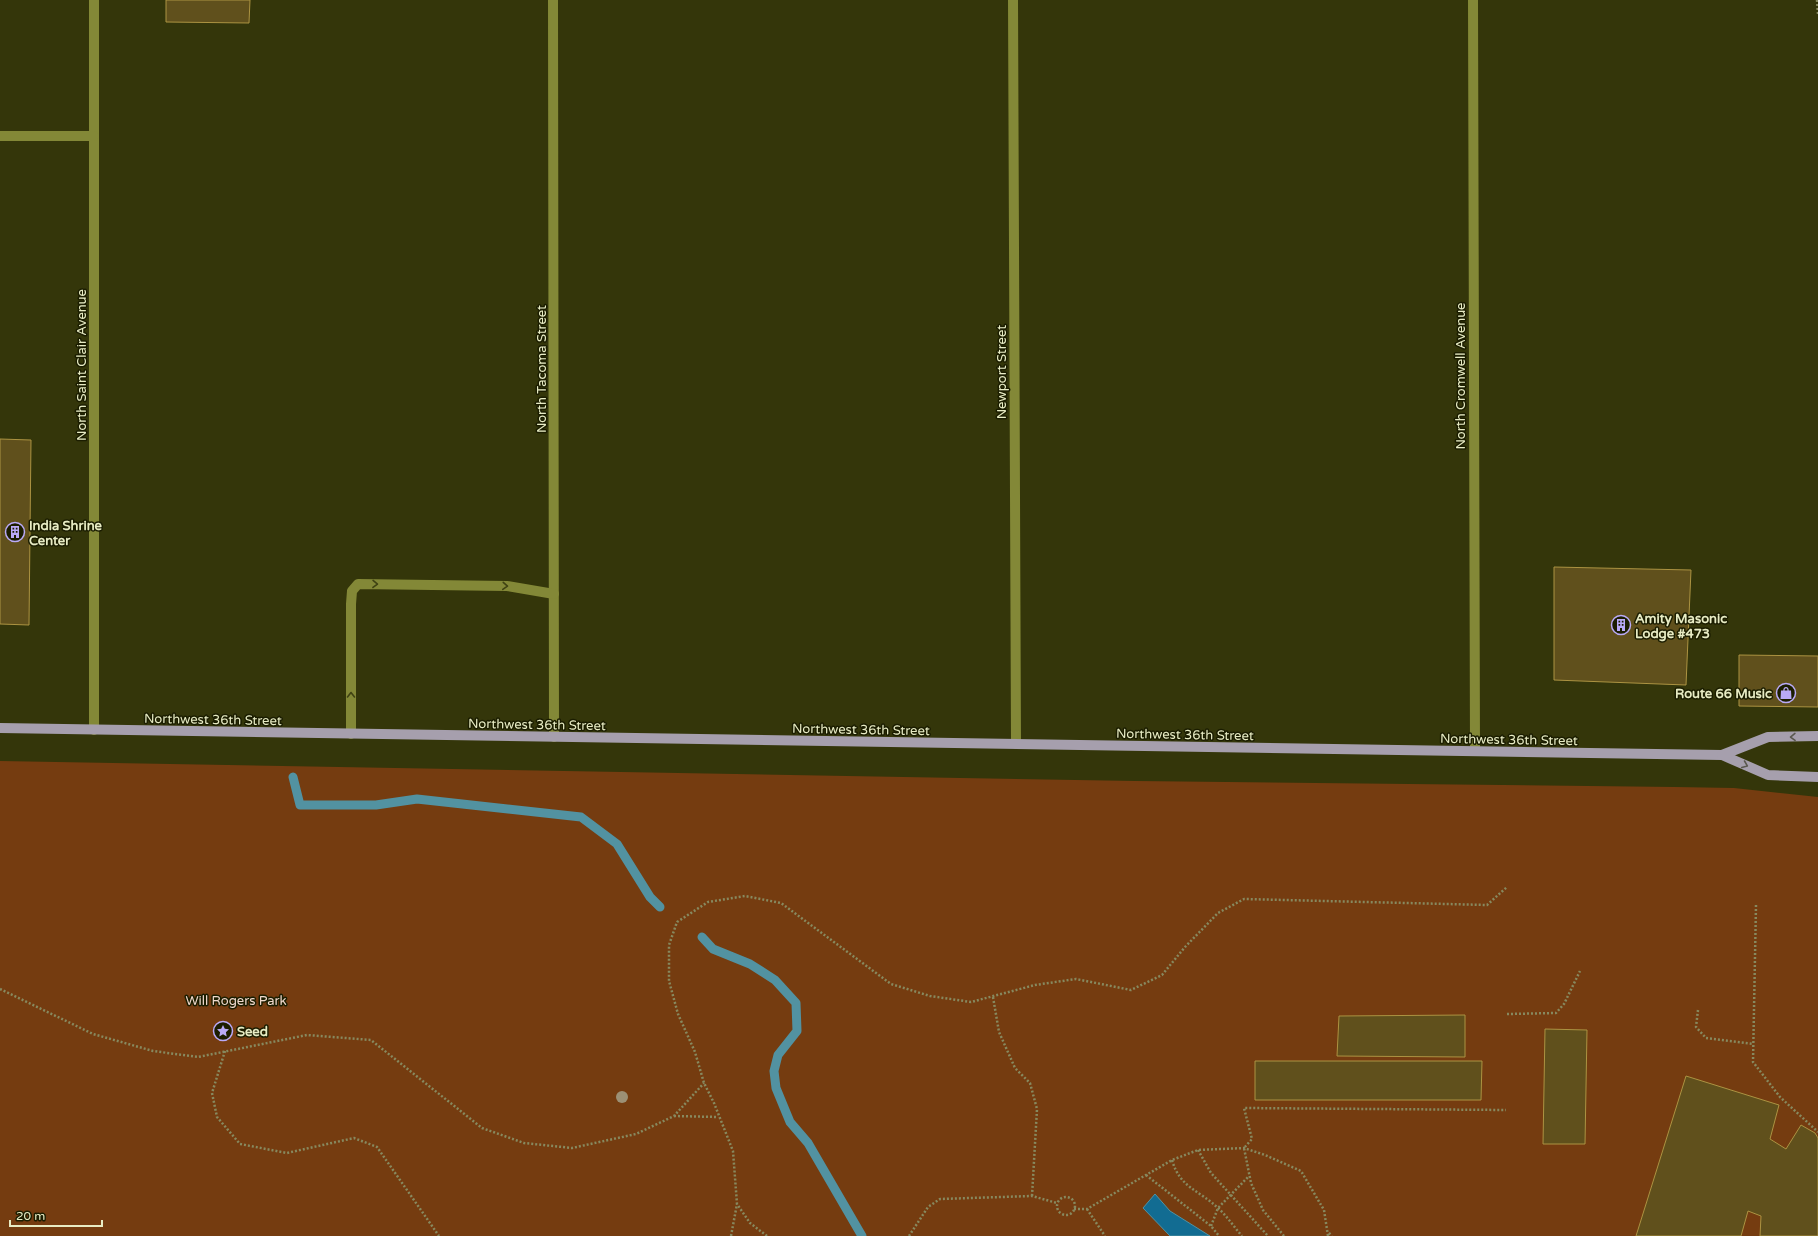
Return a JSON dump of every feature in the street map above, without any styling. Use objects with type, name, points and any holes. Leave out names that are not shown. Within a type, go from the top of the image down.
[{"type":"main road","name":"Northwest 36th Street","points":[[0,728],[1722,755],[1768,737],[1818,736]]},
{"type":"main road","name":"Northwest 36th Street","points":[[1722,755],[1768,775],[1818,777]]},
{"type":"street","name":"North Saint Clair Avenue","points":[[94,0],[94,730]]},
{"type":"street","name":"North Tacoma Street","points":[[553,0],[554,737]]},
{"type":"street","name":"Newport Street","points":[[1013,0],[1016,744]]},
{"type":"street","name":"North Cromwell Avenue","points":[[1473,0],[1475,751]]},
{"type":"street","points":[[0,136],[94,136]]},
{"type":"street","points":[[351,734],[351,604],[352,591],[358,584],[507,586],[554,594]]},
{"type":"path","points":[[1817,0],[1818,14]]},
{"type":"path","points":[[731,1236],[737,1204],[733,1151],[718,1117],[714,1102],[704,1083],[695,1052],[678,1014],[671,987],[669,945],[677,922],[708,902],[744,896],[782,902],[891,984],[930,996],[971,1002],[1035,985],[1076,979],[1131,990],[1162,975],[1184,947],[1218,913],[1244,899],[1487,905],[1507,887]]},
{"type":"path","points":[[1756,904],[1753,1062],[1780,1098],[1818,1132]]},
{"type":"path","points":[[1507,1014],[1556,1013],[1564,1004],[1580,971]]},
{"type":"path","points":[[0,989],[93,1034],[146,1049],[198,1057],[307,1034],[370,1040],[482,1128],[524,1143],[572,1148],[636,1134],[674,1116],[704,1083]]},
{"type":"path","points":[[993,997],[999,1032],[1015,1068],[1030,1083],[1037,1109],[1032,1196]]},
{"type":"path","points":[[1698,1010],[1696,1027],[1706,1038],[1753,1044]]},
{"type":"path","points":[[225,1051],[212,1093],[217,1117],[240,1144],[287,1153],[354,1138],[377,1147],[439,1236]]},
{"type":"path","points":[[1244,1148],[1252,1139],[1244,1108],[1506,1110]]},
{"type":"path","points":[[674,1116],[718,1117]]},
{"type":"path","points":[[1244,1148],[1250,1183],[1263,1210],[1284,1236]]},
{"type":"path","points":[[1074,1209],[1086,1209],[1172,1160],[1198,1150],[1244,1148],[1265,1155],[1301,1171],[1324,1210],[1329,1234],[1332,1236]]},
{"type":"path","points":[[1198,1150],[1211,1173],[1268,1236]]},
{"type":"path","points":[[1172,1160],[1176,1173],[1190,1188],[1218,1208],[1242,1236]]},
{"type":"path","points":[[1146,1175],[1212,1226],[1220,1236]]},
{"type":"path","points":[[1212,1226],[1218,1208],[1249,1176]]},
{"type":"path","points":[[909,1236],[928,1207],[940,1200],[1032,1196],[1057,1202]]},
{"type":"path","points":[[1067,1197],[1074,1202],[1074,1209],[1070,1214],[1061,1214],[1057,1209],[1057,1202],[1061,1198],[1067,1197]]},
{"type":"path","points":[[737,1204],[750,1223],[767,1236]]},
{"type":"path","points":[[1086,1209],[1105,1236]]},
{"type":"green space","name":"Will Rogers Park","points":[[0,761],[1136,781],[1734,788],[1818,797],[1818,1236],[0,1236]]},
{"type":"water","points":[[1155,1194],[1170,1211],[1210,1236],[1170,1236],[1143,1208]]},
{"type":"building","points":[[166,0],[250,0],[249,23],[166,22]]},
{"type":"building","name":"India Shrine Center","points":[[0,439],[31,440],[29,625],[0,624]]},
{"type":"building","name":"Amity Masonic Lodge #473","points":[[1554,567],[1691,570],[1686,685],[1554,680]]},
{"type":"building","points":[[1739,655],[1818,656],[1818,707],[1739,706]]},
{"type":"building","points":[[1465,1015],[1465,1057],[1337,1056],[1339,1016]]},
{"type":"building","points":[[1545,1029],[1587,1030],[1585,1144],[1543,1144]]},
{"type":"building","points":[[1255,1061],[1482,1061],[1481,1100],[1255,1100]]},
{"type":"building","points":[[1686,1076],[1779,1105],[1770,1139],[1786,1149],[1801,1125],[1815,1133],[1818,1138],[1818,1236],[1760,1236],[1761,1216],[1748,1211],[1741,1236],[1636,1236]]},
{"type":"waterway","points":[[293,777],[300,805],[376,805],[417,799],[581,817],[617,844],[650,897],[660,907]]},
{"type":"waterway","points":[[702,937],[713,949],[750,964],[775,980],[796,1003],[797,1031],[778,1055],[774,1071],[776,1088],[790,1122],[808,1143],[862,1236]]},
{"type":"place","name":"India Shrine Center","points":[[15,532]]},
{"type":"place","name":"Amity Masonic Lodge #473","points":[[1621,625]]},
{"type":"place","name":"Route 66 Music","points":[[1786,693]]},
{"type":"place","name":"Seed","points":[[223,1031]]}]
